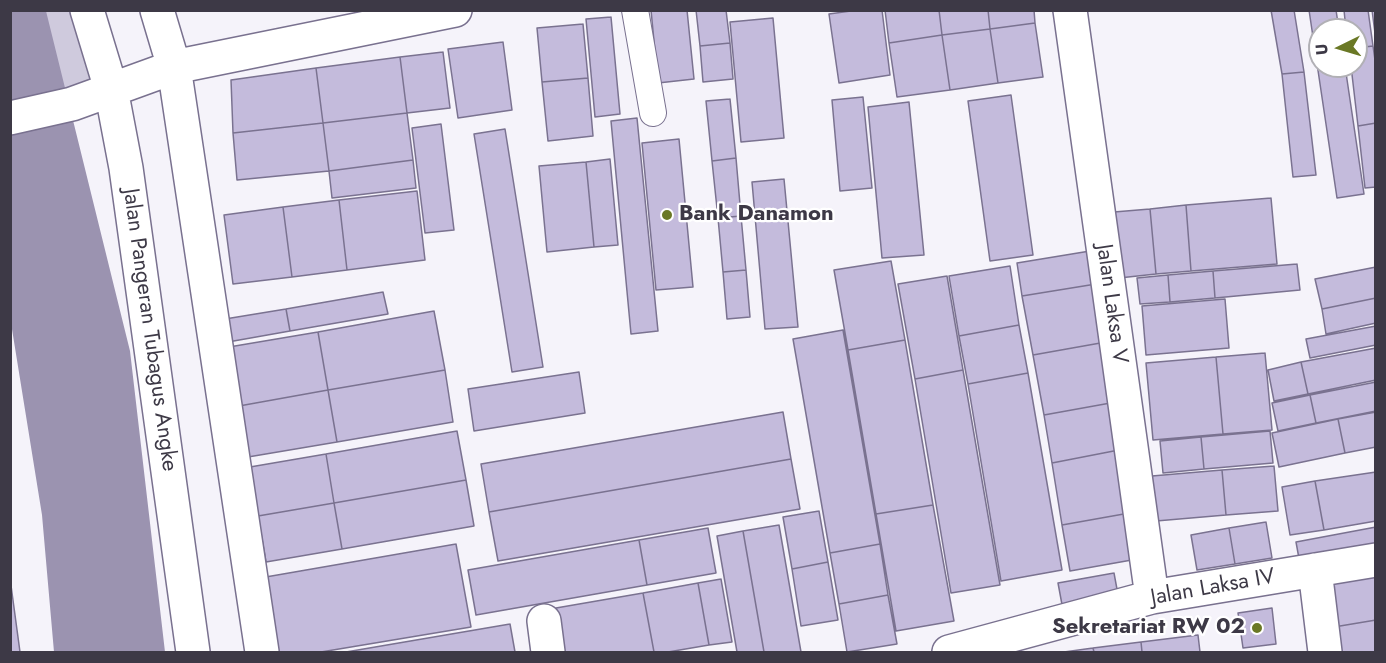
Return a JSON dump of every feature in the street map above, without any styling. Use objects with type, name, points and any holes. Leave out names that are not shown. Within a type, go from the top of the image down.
[{"type":"main road","name":"Jalan Pangeran Tubagus Angke","points":[[87,10],[111,89],[126,168],[193,652]]},
{"type":"main road","points":[[157,10],[174,67],[262,652]]},
{"type":"main road","points":[[10,118],[72,104],[174,67],[455,10]]},
{"type":"main road","name":"Jalan Laksa V","points":[[1070,10],[1152,597]]},
{"type":"main road","name":"Jalan Laksa IV","points":[[949,652],[1152,597],[1376,560]]},
{"type":"main road","points":[[1315,570],[1325,652]]},
{"type":"lane","points":[[635,10],[653,113]]},
{"type":"shaded area","points":[[10,11],[87,11],[111,89],[72,104]]},
{"type":"shaded area","points":[[10,11],[46,11],[130,351],[165,652],[54,652],[42,515],[11,323]]},
{"type":"building","points":[[651,10],[687,10],[694,79],[658,83]]},
{"type":"building","points":[[696,10],[726,10],[730,43],[700,46]]},
{"type":"building","points":[[858,10],[882,10],[890,75],[839,83],[829,14]]},
{"type":"building","points":[[885,10],[939,10],[942,35],[889,43]]},
{"type":"building","points":[[939,10],[988,10],[990,29],[942,35]]},
{"type":"building","points":[[988,10],[1034,10],[1035,23],[990,29]]},
{"type":"building","points":[[1271,10],[1294,10],[1304,72],[1282,74]]},
{"type":"building","points":[[1309,10],[1336,10],[1337,18],[1310,18]]},
{"type":"building","points":[[1344,10],[1368,10],[1373,46],[1368,47],[1368,18],[1345,18]]},
{"type":"building","points":[[1372,10],[1376,10],[1376,41]]},
{"type":"building","points":[[611,17],[620,114],[595,117],[586,19]]},
{"type":"building","points":[[773,18],[784,138],[741,142],[730,22]]},
{"type":"building","points":[[1035,23],[1043,77],[998,83],[990,29]]},
{"type":"building","points":[[583,24],[588,78],[542,82],[537,28]]},
{"type":"building","points":[[990,29],[998,83],[950,90],[942,35]]},
{"type":"building","points":[[942,35],[950,90],[897,97],[889,43]]},
{"type":"building","points":[[503,42],[512,110],[458,118],[448,49]]},
{"type":"building","points":[[730,43],[733,79],[703,82],[700,46]]},
{"type":"building","points":[[1373,46],[1376,67],[1376,123],[1358,126],[1352,78],[1368,78],[1368,47]]},
{"type":"building","points":[[443,52],[450,108],[407,113],[400,57]]},
{"type":"building","points":[[400,57],[407,113],[323,123],[316,68]]},
{"type":"building","points":[[316,68],[323,123],[233,133],[231,80]]},
{"type":"building","points":[[1304,72],[1316,175],[1293,177],[1282,74]]},
{"type":"building","points":[[588,78],[593,136],[548,141],[542,82]]},
{"type":"building","points":[[1319,78],[1347,78],[1364,194],[1337,198]]},
{"type":"building","points":[[1011,95],[1033,255],[990,261],[968,101]]},
{"type":"building","points":[[863,97],[872,188],[840,191],[832,100]]},
{"type":"building","points":[[730,99],[736,158],[712,161],[706,101]]},
{"type":"building","points":[[909,102],[924,255],[882,258],[868,107]]},
{"type":"building","points":[[407,113],[413,160],[329,171],[323,123]]},
{"type":"building","points":[[637,118],[658,331],[631,334],[611,121]]},
{"type":"building","points":[[323,123],[329,171],[237,180],[233,133]]},
{"type":"building","points":[[1376,123],[1376,187],[1365,188],[1358,126]]},
{"type":"building","points":[[441,124],[454,230],[425,233],[412,128]]},
{"type":"building","points":[[505,129],[543,367],[512,372],[474,134]]},
{"type":"building","name":"Bank Danamon","points":[[679,139],[693,287],[656,290],[642,143]]},
{"type":"building","points":[[736,158],[741,216],[718,218],[712,161]]},
{"type":"building","points":[[610,159],[618,245],[594,247],[586,162]]},
{"type":"building","points":[[413,160],[416,188],[332,198],[329,171]]},
{"type":"building","points":[[586,162],[594,247],[547,252],[539,166]]},
{"type":"building","points":[[784,179],[798,327],[765,329],[752,182]]},
{"type":"building","points":[[417,191],[425,260],[347,270],[339,200]]},
{"type":"building","points":[[1271,198],[1277,264],[1191,271],[1186,205]]},
{"type":"building","points":[[339,200],[347,270],[292,277],[283,207]]},
{"type":"building","points":[[1186,205],[1191,271],[1156,274],[1150,209]]},
{"type":"building","points":[[283,207],[292,277],[233,284],[224,215]]},
{"type":"building","points":[[1150,209],[1156,274],[1119,278],[1114,212]]},
{"type":"building","points":[[741,216],[746,270],[723,272],[718,218]]},
{"type":"building","points":[[1090,251],[1096,284],[1022,296],[1017,263]]},
{"type":"building","points":[[891,261],[905,340],[848,350],[834,270]]},
{"type":"building","points":[[1297,264],[1300,290],[1215,298],[1213,271]]},
{"type":"building","points":[[1010,266],[1019,325],[959,336],[949,276]]},
{"type":"building","points":[[1376,267],[1376,298],[1322,309],[1315,279]]},
{"type":"building","points":[[746,270],[750,317],[727,319],[723,272]]},
{"type":"building","points":[[1213,271],[1215,298],[1170,302],[1168,275]]},
{"type":"building","points":[[1168,275],[1170,302],[1140,304],[1137,278]]},
{"type":"building","points":[[947,276],[963,370],[915,379],[898,284]]},
{"type":"building","points":[[1096,284],[1106,342],[1033,355],[1022,296]]},
{"type":"building","points":[[383,292],[388,314],[290,331],[286,309]]},
{"type":"building","points":[[1376,298],[1376,323],[1326,334],[1322,309]]},
{"type":"building","points":[[1225,299],[1229,348],[1146,355],[1142,306]]},
{"type":"building","points":[[286,309],[290,331],[228,342],[225,319]]},
{"type":"building","points":[[434,311],[445,370],[328,390],[318,332]]},
{"type":"building","points":[[1019,325],[1028,373],[968,384],[959,336]]},
{"type":"building","points":[[1376,326],[1376,345],[1310,358],[1306,339]]},
{"type":"building","points":[[843,330],[880,544],[830,553],[793,339]]},
{"type":"building","points":[[318,332],[328,390],[239,406],[229,347]]},
{"type":"building","points":[[905,340],[933,505],[876,514],[848,350]]},
{"type":"building","points":[[1106,342],[1116,402],[1044,415],[1033,355]]},
{"type":"building","points":[[1376,348],[1376,380],[1308,394],[1301,362]]},
{"type":"building","points":[[1265,353],[1272,430],[1223,434],[1216,357]]},
{"type":"building","points":[[1216,357],[1223,434],[1153,440],[1146,363]]},
{"type":"building","points":[[1301,362],[1308,394],[1274,401],[1268,370]]},
{"type":"building","points":[[445,370],[453,422],[337,442],[328,390]]},
{"type":"building","points":[[963,370],[1000,585],[951,593],[915,379]]},
{"type":"building","points":[[579,372],[585,413],[474,431],[468,389]]},
{"type":"building","points":[[1028,373],[1062,570],[1001,581],[968,384]]},
{"type":"building","points":[[1376,382],[1376,411],[1316,423],[1310,395]]},
{"type":"building","points":[[328,390],[337,442],[248,457],[239,406]]},
{"type":"building","points":[[1310,395],[1316,423],[1278,431],[1272,403]]},
{"type":"building","points":[[1116,402],[1124,449],[1052,463],[1044,415]]},
{"type":"building","points":[[783,412],[791,459],[489,512],[481,464]]},
{"type":"building","points":[[1376,412],[1376,447],[1345,453],[1338,419]]},
{"type":"building","points":[[1338,419],[1345,453],[1279,467],[1272,433]]},
{"type":"building","points":[[457,431],[466,480],[334,503],[326,454]]},
{"type":"building","points":[[1270,431],[1273,463],[1204,469],[1201,437]]},
{"type":"building","points":[[1201,437],[1204,469],[1163,473],[1160,441]]},
{"type":"building","points":[[1124,449],[1135,512],[1062,525],[1052,463]]},
{"type":"building","points":[[326,454],[334,503],[258,516],[250,467]]},
{"type":"building","points":[[791,459],[800,509],[498,561],[489,512]]},
{"type":"building","points":[[1274,466],[1278,511],[1226,515],[1222,470]]},
{"type":"building","points":[[1222,470],[1226,515],[1156,521],[1152,476]]},
{"type":"building","points":[[1376,472],[1376,521],[1324,530],[1315,481]]},
{"type":"building","points":[[466,480],[474,526],[342,549],[334,503]]},
{"type":"building","points":[[1315,481],[1324,530],[1290,535],[1282,487]]},
{"type":"building","points":[[334,503],[342,549],[266,562],[258,516]]},
{"type":"building","points":[[933,505],[954,621],[896,631],[876,514]]},
{"type":"building","points":[[819,511],[828,562],[792,569],[783,517]]},
{"type":"building","points":[[1135,512],[1143,558],[1070,571],[1062,525]]},
{"type":"building","points":[[1266,522],[1272,558],[1235,564],[1229,528]]},
{"type":"building","points":[[779,525],[801,652],[764,652],[743,531]]},
{"type":"building","points":[[1376,527],[1376,551],[1300,564],[1296,542]]},
{"type":"building","points":[[708,528],[716,573],[647,585],[639,540]]},
{"type":"building","points":[[1229,528],[1235,564],[1197,570],[1191,535]]},
{"type":"building","points":[[743,531],[764,652],[737,652],[717,536]]},
{"type":"building","points":[[639,540],[647,585],[476,615],[468,570]]},
{"type":"building","points":[[456,544],[471,627],[321,652],[273,652],[260,578]]},
{"type":"building","points":[[880,544],[888,595],[839,604],[830,553]]},
{"type":"building","points":[[828,562],[838,620],[801,626],[792,569]]},
{"type":"building","points":[[1114,573],[1119,600],[1063,610],[1058,583]]},
{"type":"building","points":[[1376,575],[1376,620],[1328,628],[1321,584]]},
{"type":"building","points":[[10,578],[20,652],[10,652]]},
{"type":"building","points":[[721,579],[732,642],[709,645],[698,583]]},
{"type":"building","points":[[698,583],[709,645],[654,652],[643,593]]},
{"type":"building","points":[[643,593],[654,652],[562,652],[556,608]]},
{"type":"building","points":[[888,595],[897,644],[847,652],[839,604]]},
{"type":"building","name":"Sekretariat RW 02","points":[[1272,608],[1276,644],[1243,648],[1238,613]]},
{"type":"building","points":[[1376,620],[1376,652],[1333,652],[1328,628]]},
{"type":"building","points":[[510,624],[515,652],[346,652]]},
{"type":"building","points":[[1198,635],[1200,652],[1142,652],[1141,642]]},
{"type":"building","points":[[1141,642],[1142,652],[1094,652],[1093,648]]},
{"type":"building","points":[[1093,648],[1094,652],[1064,652]]},
{"type":"place","name":"Bank Danamon","points":[[667,215]]},
{"type":"place","name":"Sekretariat RW 02","points":[[1257,628]]}]
